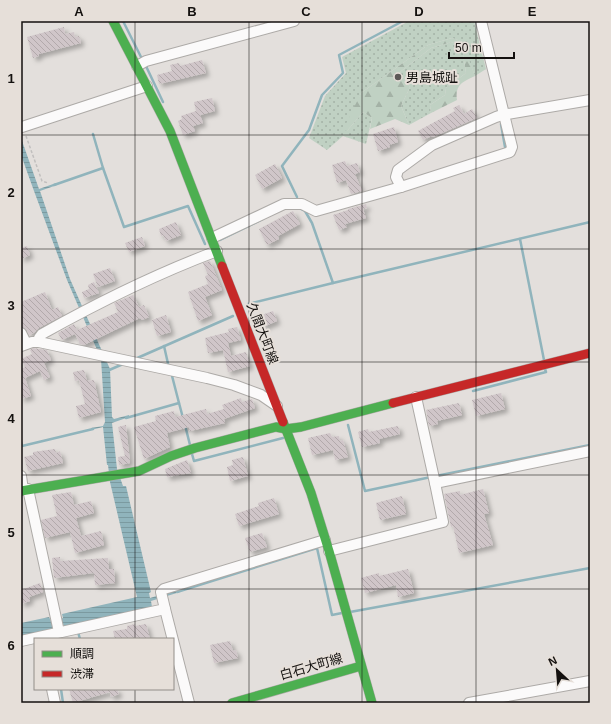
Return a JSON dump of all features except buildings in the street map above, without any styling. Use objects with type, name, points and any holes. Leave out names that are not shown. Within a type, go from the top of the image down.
[{"type":"main road","name":"久間大町線","points":[[114,21],[141,63],[147,86],[170,131],[258,354],[311,493],[326,540],[361,666]]},
{"type":"main road","points":[[24,490],[139,470],[191,449],[276,427],[288,434],[301,427],[417,402],[544,364],[590,353]]},
{"type":"main road","name":"白石大町線","points":[[232,703],[361,666],[372,703]]},
{"type":"street","points":[[141,63],[294,21]]},
{"type":"street","points":[[212,238],[284,204],[302,204],[316,211],[401,187],[510,152],[512,147],[501,115],[481,21]]},
{"type":"street","points":[[22,127],[147,86]]},
{"type":"street","points":[[401,187],[396,177],[398,170],[432,145],[501,115],[590,100]]},
{"type":"street","points":[[39,342],[39,338],[42,334],[82,312],[184,263],[217,251]]},
{"type":"street","points":[[21,333],[23,344],[39,342],[170,370],[234,386],[260,395],[277,406]]},
{"type":"street","points":[[329,551],[443,522],[417,402]]},
{"type":"street","points":[[434,479],[590,451]]},
{"type":"street","points":[[21,476],[58,626]]},
{"type":"street","points":[[173,638],[163,600],[164,589],[326,540]]},
{"type":"street","points":[[21,641],[58,626],[75,631],[163,600]]},
{"type":"street","points":[[174,644],[189,703]]},
{"type":"street","points":[[469,703],[590,682]]},
{"type":"street","points":[[52,690],[55,703]]},
{"type":"path","points":[[22,127],[42,181],[48,183]]},
{"type":"green space","points":[[409,21],[474,21],[486,69],[475,76],[461,41],[452,38],[428,45],[361,93],[347,131],[363,112],[372,118],[366,144],[343,136],[327,150],[309,138],[325,96],[346,73],[342,57]]},
{"type":"green space","points":[[452,38],[462,41],[475,76],[461,84],[457,90],[457,100],[431,113],[430,105],[445,95],[446,88],[466,73],[462,48],[452,42],[431,48],[400,72],[410,87],[401,106],[409,125],[395,119],[370,129],[372,118],[363,112],[347,131],[343,130],[361,93],[428,45]]},
{"type":"green space","points":[[452,42],[462,48],[466,73],[446,88],[445,95],[430,105],[431,113],[409,125],[401,106],[410,87],[400,72],[431,48]]},
{"type":"water","points":[[21,138],[39,189],[56,183],[57,185],[40,191],[70,279],[110,369],[112,417],[114,419],[129,415],[129,417],[112,423],[117,469],[123,486],[126,486],[151,592],[149,593],[150,598],[179,589],[180,592],[151,601],[152,607],[65,627],[62,623],[52,626],[52,629],[21,638],[21,623],[49,617],[51,621],[63,618],[62,614],[137,597],[110,482],[103,427],[91,430],[91,428],[103,426],[105,422],[101,359],[67,280],[34,191],[21,155]]},
{"type":"waterway","points":[[123,21],[142,59]]},
{"type":"waterway","points":[[297,197],[282,166],[309,130],[322,95],[343,73],[339,55],[403,21]]},
{"type":"waterway","points":[[476,21],[478,29]]},
{"type":"waterway","points":[[145,64],[163,102]]},
{"type":"waterway","points":[[501,124],[505,147]]},
{"type":"waterway","points":[[93,134],[103,168]]},
{"type":"waterway","points":[[54,185],[103,168],[124,227],[188,206],[205,244]]},
{"type":"waterway","points":[[299,208],[305,211],[312,223],[333,283]]},
{"type":"waterway","points":[[220,240],[263,219]]},
{"type":"waterway","points":[[248,304],[590,222]]},
{"type":"waterway","points":[[520,239],[544,360]]},
{"type":"waterway","points":[[135,359],[233,316]]},
{"type":"waterway","points":[[164,346],[169,368]]},
{"type":"waterway","points":[[107,371],[123,364]]},
{"type":"waterway","points":[[473,391],[546,372],[545,369]]},
{"type":"waterway","points":[[171,372],[179,403]]},
{"type":"waterway","points":[[126,418],[179,403],[183,418]]},
{"type":"waterway","points":[[185,425],[190,445]]},
{"type":"waterway","points":[[348,425],[365,491],[431,477]]},
{"type":"waterway","points":[[21,442],[22,446],[93,429]]},
{"type":"waterway","points":[[192,454],[194,461],[283,438]]},
{"type":"waterway","points":[[436,476],[590,445]]},
{"type":"waterway","points":[[177,592],[317,548],[332,615],[342,613]]},
{"type":"waterway","points":[[350,612],[590,568]]},
{"type":"waterway","points":[[78,632],[80,638]]},
{"type":"waterway","points":[[61,690],[63,703]]},
{"type":"traffic: fast","points":[[113,21],[170,131],[222,266]]},
{"type":"traffic: fast","points":[[21,491],[139,471],[171,456],[195,448],[276,427],[286,429],[301,427],[393,403]]},
{"type":"traffic: fast","points":[[283,422],[311,493],[372,703]]},
{"type":"traffic: fast","points":[[232,703],[361,666]]},
{"type":"traffic: jam","points":[[222,266],[283,422]]},
{"type":"traffic: jam","points":[[393,403],[590,353]]},
{"type":"place","name":"男島城趾","points":[[398,77]]}]
